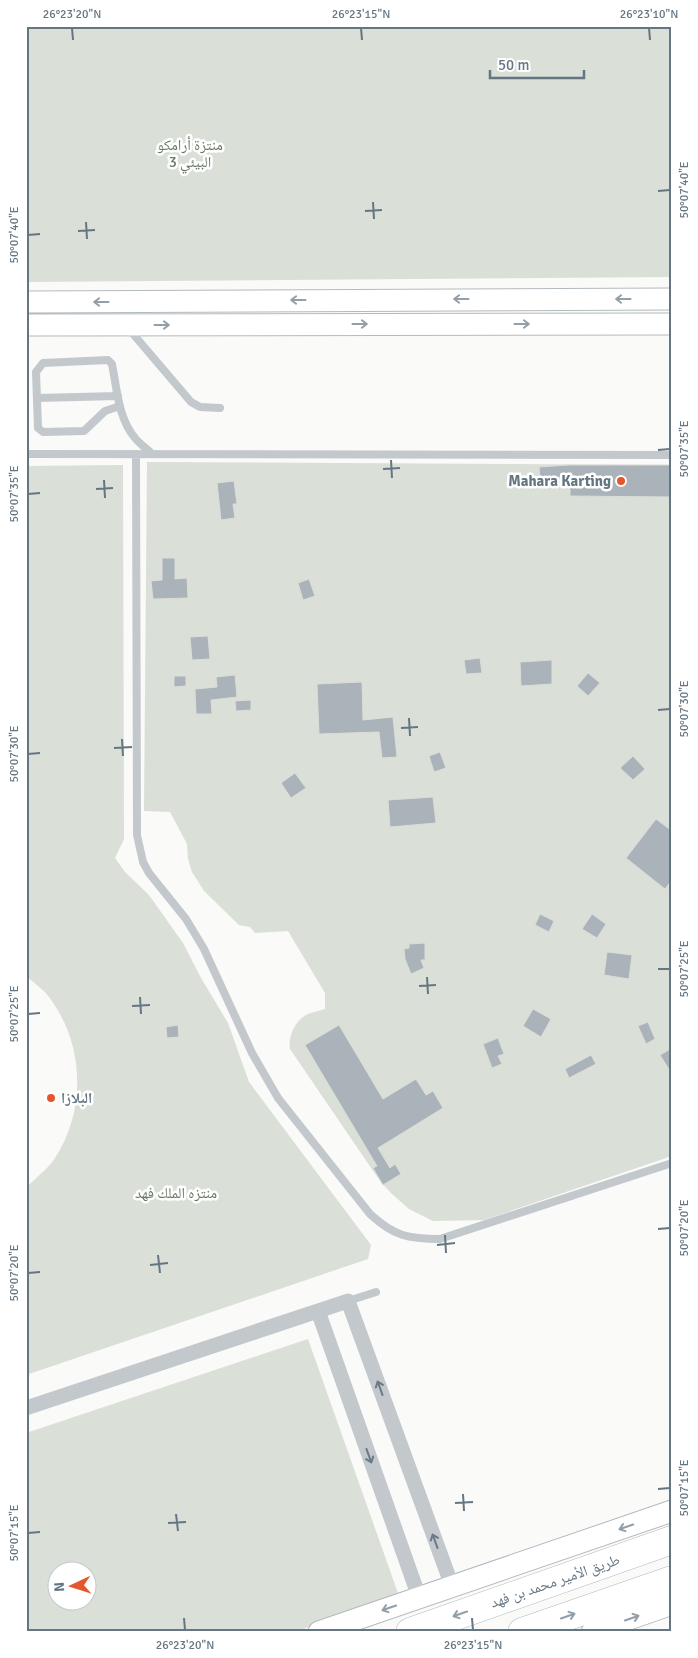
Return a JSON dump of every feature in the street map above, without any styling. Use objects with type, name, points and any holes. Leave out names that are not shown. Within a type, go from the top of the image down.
[{"type":"highway","name":"طريق الأمير محمد بن فهد","points":[[410,1632],[672,1540]]},
{"type":"highway","points":[[522,1632],[672,1580]]},
{"type":"street","points":[[383,324],[384,299]]},
{"type":"street","points":[[26,302],[672,299]]},
{"type":"street","points":[[125,301],[125,325]]},
{"type":"street","points":[[26,325],[672,324]]},
{"type":"street","points":[[26,1408],[348,1301],[452,1586]]},
{"type":"street","points":[[318,1311],[420,1598]]},
{"type":"street","points":[[319,1632],[672,1511]]},
{"type":"street","points":[[592,1632],[672,1604]]},
{"type":"lane","points":[[125,325],[191,402],[200,407],[220,408]]},
{"type":"lane","points":[[120,406],[105,411],[84,431],[43,432],[38,428],[36,372],[43,363],[108,360],[112,364],[120,406],[131,432],[152,454]]},
{"type":"lane","points":[[37,398],[118,396]]},
{"type":"lane","points":[[26,454],[672,455]]},
{"type":"lane","points":[[136,454],[136,825],[139,849],[143,862],[150,873],[186,919],[204,949],[252,1053],[278,1098],[370,1214],[384,1227],[401,1235],[418,1239],[440,1239],[672,1163]]},
{"type":"lane","points":[[348,1301],[376,1292]]},
{"type":"green space","name":"منتزة أرامكو البيئي 3","points":[[26,26],[672,26],[672,277],[26,282]]},
{"type":"green space","points":[[147,462],[672,465],[672,1156],[484,1220],[433,1221],[409,1209],[380,1181],[290,1049],[291,1034],[299,1020],[308,1014],[325,1009],[325,993],[288,931],[255,933],[250,927],[239,925],[204,891],[192,872],[188,859],[187,844],[170,812],[144,811]]},
{"type":"green space","name":"منتزه الملك فهد","points":[[123,465],[124,839],[115,858],[125,872],[149,895],[183,943],[228,1023],[249,1082],[371,1245],[368,1259],[26,1375],[26,1188],[52,1162],[65,1139],[72,1119],[76,1098],[77,1076],[75,1055],[61,1015],[47,994],[26,976],[26,466]]},
{"type":"green space","points":[[308,1339],[399,1596],[295,1632],[26,1632],[26,1433]]},
{"type":"building","name":"Mahara Karting","points":[[569,465],[672,465],[672,497],[570,496],[570,477],[540,478],[539,467]]},
{"type":"building","points":[[234,481],[237,504],[233,504],[235,518],[221,520],[217,483]]},
{"type":"building","points":[[162,558],[175,558],[175,579],[187,578],[188,598],[153,599],[151,581],[162,580]]},
{"type":"building","points":[[309,579],[315,596],[303,600],[298,583]]},
{"type":"building","points":[[208,636],[210,659],[192,660],[190,637]]},
{"type":"building","points":[[480,658],[482,673],[466,674],[464,660]]},
{"type":"building","points":[[552,660],[552,684],[521,686],[520,662]]},
{"type":"building","points":[[588,673],[600,683],[588,696],[577,686]]},
{"type":"building","points":[[235,675],[237,697],[211,700],[212,714],[196,714],[195,689],[217,687],[216,677]]},
{"type":"building","points":[[174,676],[186,676],[186,686],[174,687]]},
{"type":"building","points":[[362,682],[363,720],[393,717],[397,757],[382,758],[379,732],[319,734],[317,684]]},
{"type":"building","points":[[251,700],[251,710],[236,711],[235,701]]},
{"type":"building","points":[[440,752],[446,768],[434,772],[429,756]]},
{"type":"building","points":[[633,756],[645,769],[633,780],[620,768]]},
{"type":"building","points":[[295,773],[306,788],[291,798],[281,783]]},
{"type":"building","points":[[433,797],[436,823],[390,827],[388,800]]},
{"type":"building","points":[[656,819],[672,831],[672,880],[665,889],[626,858]]},
{"type":"building","points":[[540,914],[554,921],[549,932],[535,925]]},
{"type":"building","points":[[592,914],[606,924],[597,938],[582,929]]},
{"type":"building","points":[[425,943],[425,960],[421,960],[424,968],[411,974],[405,959],[404,949],[409,948],[409,944]]},
{"type":"building","points":[[607,952],[632,955],[629,979],[604,975]]},
{"type":"building","points":[[533,1009],[551,1019],[541,1037],[523,1026]]},
{"type":"building","points":[[648,1022],[655,1039],[646,1044],[638,1026]]},
{"type":"building","points":[[178,1025],[179,1037],[167,1038],[166,1027]]},
{"type":"building","points":[[339,1025],[383,1099],[416,1079],[426,1095],[433,1091],[443,1108],[378,1148],[390,1168],[395,1164],[401,1174],[383,1185],[373,1168],[377,1166],[305,1045]]},
{"type":"building","points":[[498,1038],[504,1054],[498,1056],[502,1064],[492,1068],[483,1044]]},
{"type":"building","points":[[672,1048],[672,1074],[660,1055]]},
{"type":"building","points":[[591,1055],[596,1064],[569,1078],[565,1069]]},
{"type":"place","name":"Mahara Karting","points":[[621,481]]},
{"type":"place","name":"البلازا","points":[[51,1098]]}]
